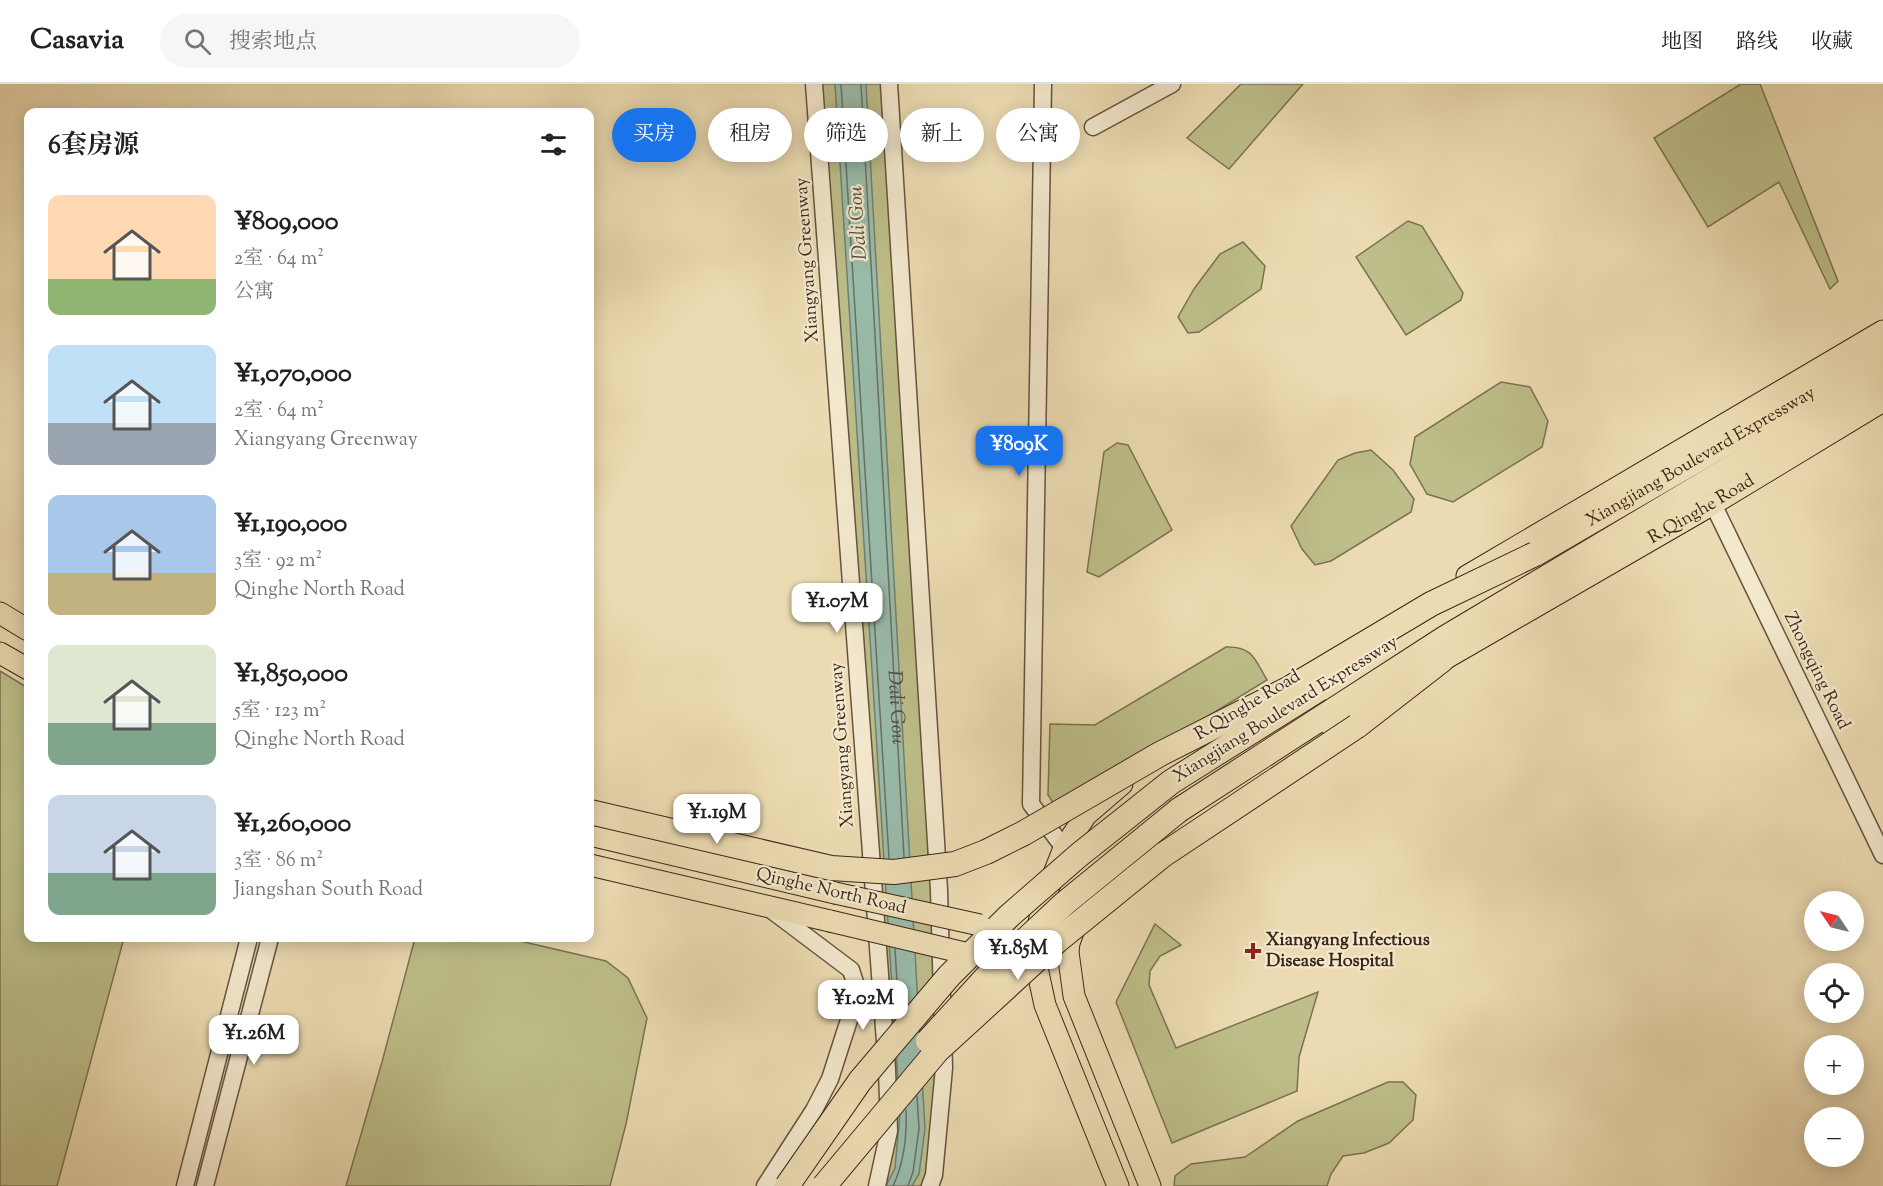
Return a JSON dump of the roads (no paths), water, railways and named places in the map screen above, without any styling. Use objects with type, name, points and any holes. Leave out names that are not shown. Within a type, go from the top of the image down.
[{"type":"highway","name":"Xiangjiang Boulevard Expressway","points":[[787,1186],[860,1081],[949,976],[1009,916],[1079,855],[1171,782],[1535,554],[1883,352]]},
{"type":"highway","name":"Xiangjiang Boulevard Expressway","points":[[823,1186],[927,1041],[992,971],[1065,903],[1179,810],[1445,638],[1883,377]]},
{"type":"highway","points":[[594,813],[831,868],[894,872],[955,864],[1024,833],[1161,754],[1290,688],[1431,604],[1535,554]]},
{"type":"highway","points":[[823,1186],[937,1052],[1057,941],[1163,855],[1357,726],[1442,660]]},
{"type":"main road","name":"R.Qinghe Road","points":[[1118,1186],[1045,1005],[1034,954],[1046,894],[1064,848],[1086,815],[1128,779],[1296,676],[1883,331]]},
{"type":"main road","name":"R.Qinghe Road","points":[[1150,1186],[1074,996],[1070,970],[1068,952],[1074,927],[1087,893],[1104,867],[1129,846],[1240,777],[1713,504],[1883,401]]},
{"type":"main road","points":[[0,613],[24,628]]},
{"type":"main road","points":[[0,653],[24,667]]},
{"type":"main road","name":"Qinghe North Road","points":[[594,836],[980,926],[1037,930],[1074,927]]},
{"type":"main road","name":"Qinghe North Road","points":[[594,866],[973,955],[1070,970]]},
{"type":"street","name":"Xiangyang Greenway","points":[[814,84],[887,1069],[889,1131],[877,1186]]},
{"type":"street","points":[[889,84],[939,902],[944,1068],[930,1186]]},
{"type":"street","points":[[1043,84],[1031,804],[1064,848]]},
{"type":"street","points":[[1093,127],[1172,84]]},
{"type":"street","name":"Zhongqing Road","points":[[1713,504],[1883,855]]},
{"type":"street","points":[[765,1186],[814,1110],[830,1079],[858,992],[851,970],[766,906]]},
{"type":"street","points":[[185,1186],[248,942]]},
{"type":"street","points":[[205,1186],[269,942]]},
{"type":"water","points":[[835,84],[866,84],[867,108],[837,108]]},
{"type":"water","name":"Dali Gou","points":[[840,162],[870,162],[925,1129],[919,1174],[912,1186],[886,1186],[895,1168],[900,1114]]},
{"type":"place","name":"Xiangyang Infectious Disease Hospital","points":[[1253,951]]}]
